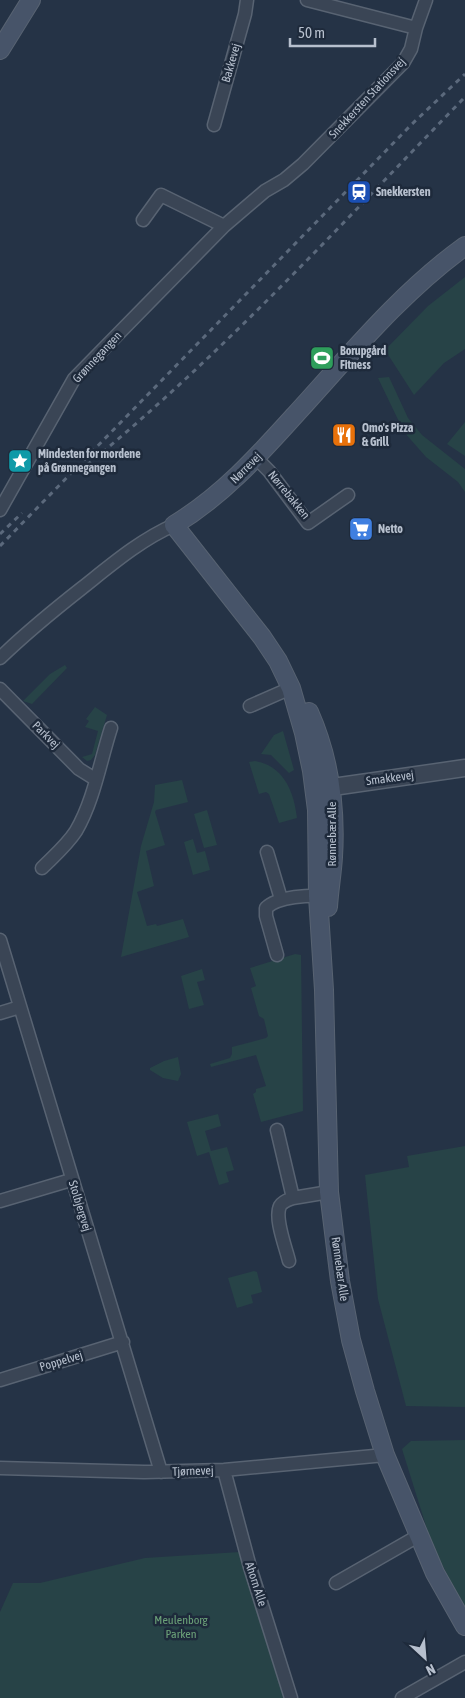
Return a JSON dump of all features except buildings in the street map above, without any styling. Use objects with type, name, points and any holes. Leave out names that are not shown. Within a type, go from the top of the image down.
[{"type":"main road","points":[[0,50],[31,0]]},
{"type":"main road","name":"Nørrevej","points":[[174,525],[194,513],[231,483],[366,337],[416,286],[465,246]]},
{"type":"main road","name":"Rønnebær Alle","points":[[174,525],[262,637],[278,662],[291,688],[304,700],[326,767],[317,810],[324,896],[324,990],[329,1192],[340,1281],[351,1340],[385,1455],[435,1573],[465,1626]]},
{"type":"street","name":"Bakkevej","points":[[214,125],[245,14],[247,0]]},
{"type":"street","points":[[307,0],[338,4],[416,28]]},
{"type":"street","name":"Snekkersten Stationsvej","points":[[265,191],[284,180],[303,164],[403,64],[411,48],[426,0]]},
{"type":"street","name":"Grønnegangen","points":[[0,510],[74,379],[224,226],[265,191]]},
{"type":"street","points":[[143,220],[161,195],[224,226]]},
{"type":"street","name":"Nørrebakken","points":[[256,458],[269,471],[308,523],[348,496]]},
{"type":"street","name":"Nørrevej","points":[[0,658],[104,570],[138,545],[174,525]]},
{"type":"street","points":[[250,706],[291,688]]},
{"type":"street","name":"Parkvej","points":[[0,689],[79,769],[96,779]]},
{"type":"street","points":[[42,868],[60,851],[75,832],[86,810],[111,728]]},
{"type":"street","name":"Smakkevej","points":[[322,788],[465,768]]},
{"type":"street","points":[[267,852],[281,900]]},
{"type":"street","points":[[277,955],[266,916],[266,908],[271,903],[281,900],[324,896]]},
{"type":"street","name":"Stolbjergvej","points":[[0,940],[161,1472]]},
{"type":"street","points":[[0,1013],[20,1007]]},
{"type":"street","points":[[278,1130],[293,1198]]},
{"type":"street","points":[[0,1201],[72,1180]]},
{"type":"street","points":[[289,1261],[278,1215],[280,1206],[284,1201],[293,1198],[329,1192]]},
{"type":"street","name":"Poppelvej","points":[[0,1380],[122,1342]]},
{"type":"street","name":"Tjørnevej","points":[[0,1468],[161,1472],[224,1470],[385,1455]]},
{"type":"street","name":"Ahorn Alle","points":[[224,1470],[238,1527],[291,1698]]},
{"type":"street","points":[[336,1583],[418,1536]]},
{"type":"street","points":[[402,1698],[465,1662]]},
{"type":"green space","points":[[465,277],[465,349],[444,363],[414,395],[385,350],[428,306]]},
{"type":"green space","points":[[389,377],[408,418],[422,435],[465,469],[465,492],[458,482],[426,457],[404,432],[378,378]]},
{"type":"green space","points":[[465,422],[465,456],[447,444]]},
{"type":"green space","points":[[65,665],[67,668],[32,704],[23,701],[50,674]]},
{"type":"green space","points":[[95,707],[107,715],[95,755],[91,760],[87,761],[82,757],[92,754],[98,731],[85,727],[89,721],[86,719]]},
{"type":"green space","points":[[283,731],[294,770],[289,773],[271,755],[261,754],[274,735]]},
{"type":"green space","points":[[255,761],[273,768],[286,782],[296,808],[297,818],[279,823],[269,794],[266,792],[259,794],[249,762]]},
{"type":"green space","points":[[182,780],[188,802],[156,810],[165,845],[146,851],[154,886],[137,892],[147,926],[156,924],[157,926],[183,919],[189,937],[121,957],[141,846],[154,802],[155,785]]},
{"type":"green space","points":[[207,810],[217,845],[204,848],[194,814]]},
{"type":"green space","points":[[193,839],[197,853],[205,851],[210,870],[193,875],[184,842]]},
{"type":"green space","points":[[295,954],[301,955],[303,1111],[261,1122],[253,1094],[256,1092],[256,1089],[266,1086],[256,1055],[211,1067],[210,1064],[230,1058],[232,1047],[268,1036],[264,1019],[259,1016],[251,988],[256,986],[250,968]]},
{"type":"green space","points":[[202,969],[205,980],[197,982],[204,1005],[189,1009],[181,976]]},
{"type":"green space","points":[[178,1057],[181,1074],[178,1081],[163,1078],[150,1070],[150,1068],[164,1061]]},
{"type":"green space","points":[[218,1114],[221,1126],[205,1131],[211,1151],[227,1147],[234,1170],[226,1172],[229,1182],[219,1185],[209,1152],[197,1156],[187,1122]]},
{"type":"green space","points":[[465,1146],[465,1407],[406,1406],[378,1299],[365,1175],[409,1167],[407,1156]]},
{"type":"green space","points":[[254,1271],[257,1272],[262,1292],[251,1295],[253,1303],[237,1308],[228,1278]]},
{"type":"green space","points":[[465,1440],[465,1609],[432,1545],[402,1449],[411,1441]]},
{"type":"green space","name":"Meulenborg Parken","points":[[240,1552],[286,1698],[0,1698],[0,1612],[13,1583],[40,1583],[145,1558]]},
{"type":"railway","points":[[0,546],[412,124],[465,74]]},
{"type":"railway","points":[[87,465],[234,333],[465,97]]},
{"type":"railway","points":[[0,534],[22,513]]},
{"type":"place","name":"Snekkersten","points":[[359,192]]},
{"type":"place","name":"Borupgård Fitness","points":[[322,358]]},
{"type":"place","name":"Omo's Pizza & Grill","points":[[344,435]]},
{"type":"place","name":"Mindesten for mordene på Grønnegangen","points":[[20,461]]},
{"type":"place","name":"Netto","points":[[361,529]]}]
